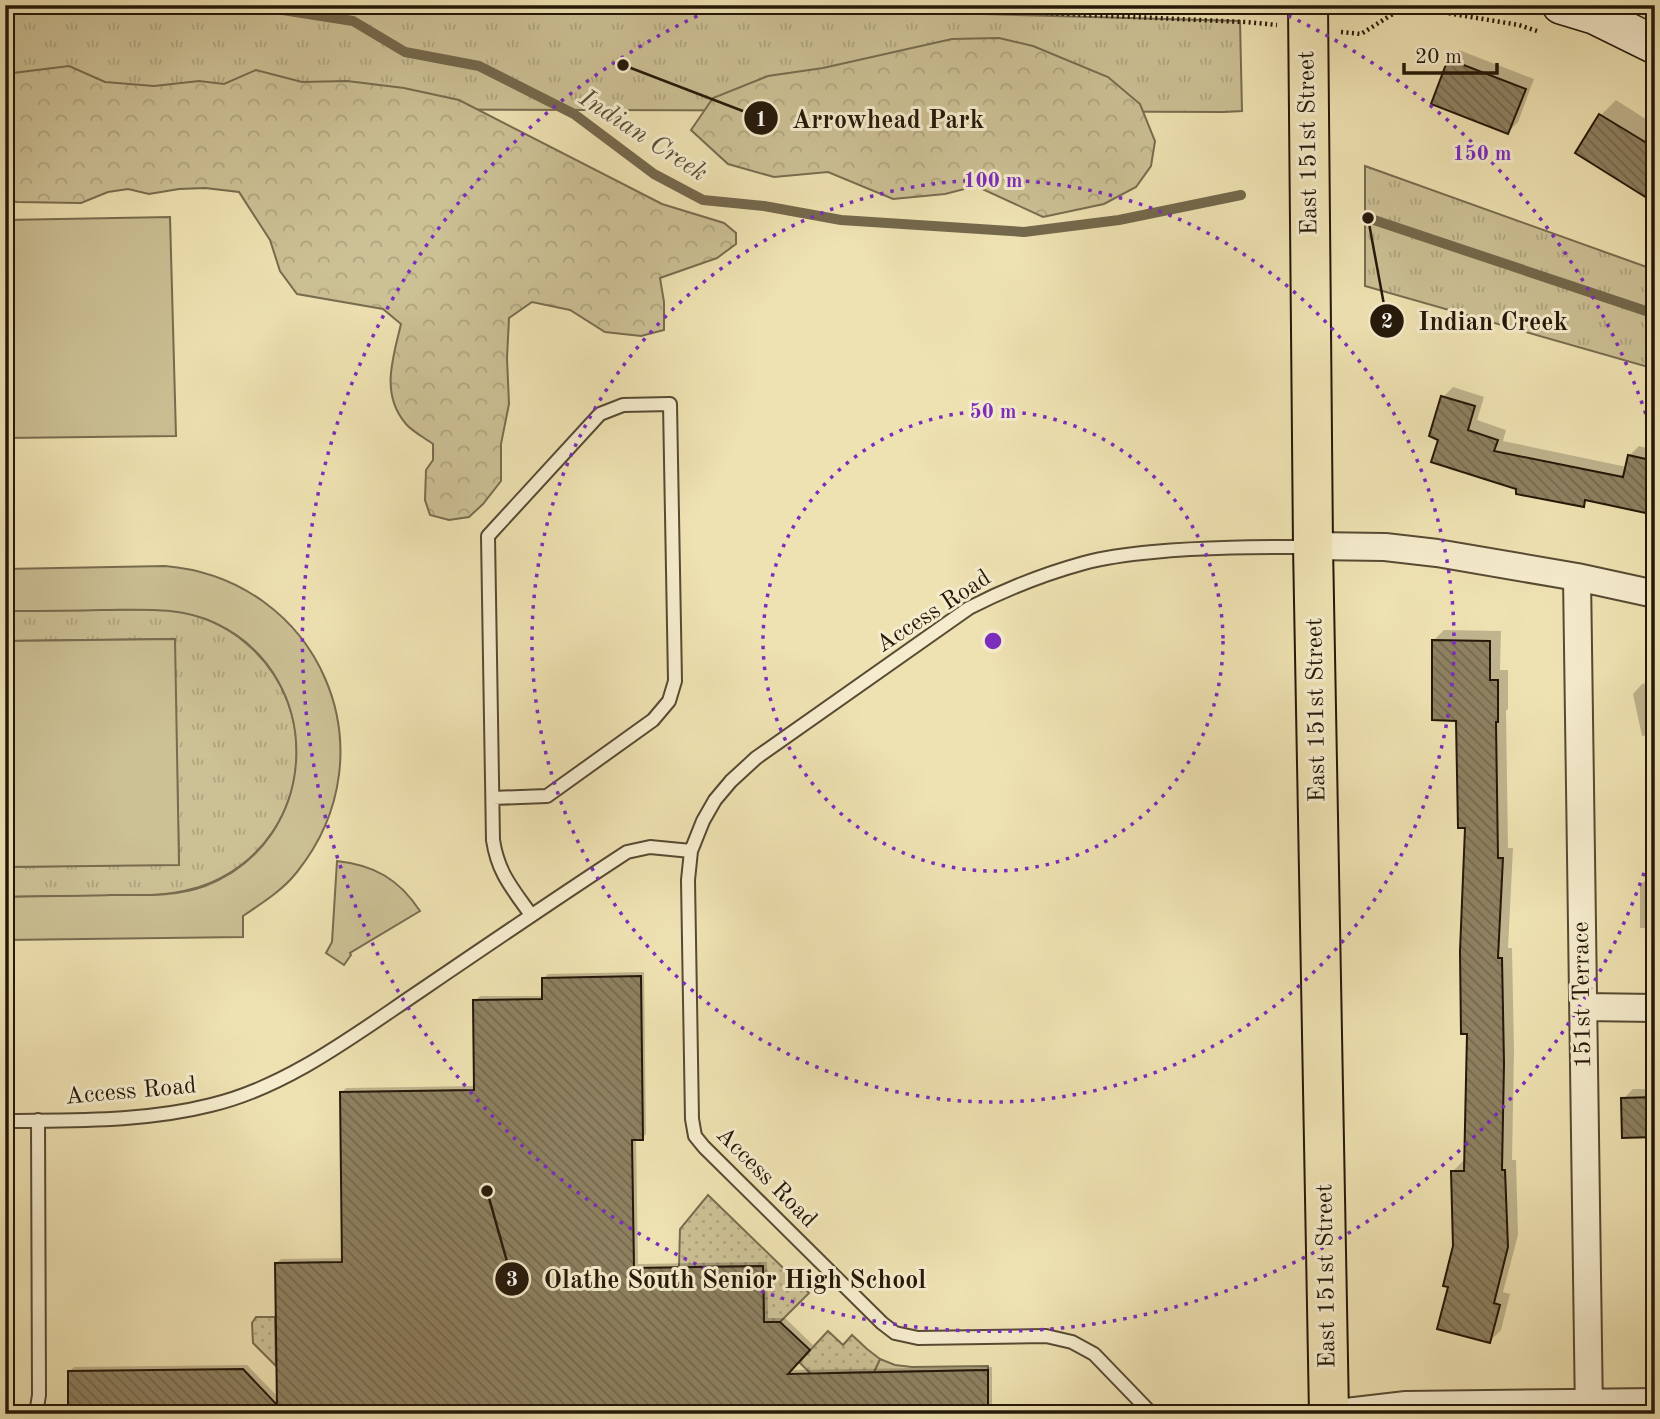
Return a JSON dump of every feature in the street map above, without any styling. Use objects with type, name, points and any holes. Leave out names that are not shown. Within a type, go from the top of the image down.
[{"type":"main road","name":"East 151st Street","points":[[1308,5],[1313,547],[1329,1414]]},
{"type":"street","points":[[1551,19],[1594,15],[1655,45]]},
{"type":"street","points":[[1313,547],[1385,547],[1437,553],[1577,577],[1655,594]]},
{"type":"street","name":"151st Terrace","points":[[1577,577],[1589,1408]]},
{"type":"street","points":[[1584,1007],[1655,1008]]},
{"type":"street","points":[[1329,1414],[1406,1405],[1589,1408],[1655,1402]]},
{"type":"lane","points":[[493,798],[547,796],[653,720],[669,701],[675,681],[670,404],[623,405],[600,414],[488,536],[493,840],[496,859],[505,878],[531,915]]},
{"type":"lane","name":"Access Road","points":[[1155,1414],[1094,1354],[1072,1342],[1046,1336],[918,1338],[895,1333],[704,1147],[695,1136],[692,1119],[688,880],[691,851],[715,800],[756,758],[969,608],[1006,590],[1086,562],[1186,549],[1313,547]]},
{"type":"lane","name":"Access Road","points":[[5,1121],[140,1117],[214,1105],[251,1093],[332,1051],[627,852],[650,847],[691,851]]},
{"type":"lane","points":[[36,1414],[39,1395],[38,1120]]},
{"type":"path","points":[[798,5],[1246,22]]},
{"type":"path","points":[[1361,34],[1399,10],[1417,8],[1519,25],[1551,19]]},
{"type":"green space","points":[[5,5],[800,5],[836,10],[1240,21],[1242,111],[5,108]]},
{"type":"green space","points":[[999,38],[1033,46],[1108,77],[1140,104],[1155,141],[1151,166],[1136,187],[1104,204],[1043,217],[976,186],[945,194],[893,199],[828,172],[774,177],[728,164],[691,130],[713,98],[768,76],[823,68],[952,39]]},
{"type":"green space","points":[[69,66],[105,82],[154,86],[199,81],[224,84],[256,70],[302,82],[347,81],[404,88],[459,100],[662,204],[724,223],[736,233],[736,244],[717,258],[660,278],[664,302],[664,330],[641,336],[605,332],[570,310],[532,302],[509,318],[509,404],[501,444],[501,481],[469,517],[449,520],[430,515],[425,500],[426,470],[433,460],[433,444],[406,424],[393,400],[391,388],[392,363],[401,324],[383,309],[297,294],[280,271],[270,240],[239,192],[205,188],[149,194],[128,189],[108,192],[81,203],[5,200],[5,74]]},
{"type":"green space","points":[[1365,166],[1655,270],[1655,369],[1365,286]]},
{"type":"green space","points":[[170,217],[176,436],[5,438],[5,220]]},
{"type":"green space","points":[[165,566],[219,578],[264,602],[300,637],[325,678],[338,725],[339,775],[325,825],[291,879],[243,916],[243,937],[5,940],[5,897],[159,895],[205,886],[244,864],[272,833],[289,797],[296,758],[292,718],[278,680],[252,648],[215,623],[187,614],[159,610],[5,611],[5,569]]},
{"type":"green space","points":[[165,609],[209,620],[229,630],[247,644],[271,671],[288,701],[296,734],[296,768],[288,800],[273,831],[251,857],[221,878],[192,889],[147,895],[5,897],[5,867],[179,864],[174,639],[5,641],[5,611]]},
{"type":"green space","points":[[175,639],[179,865],[5,867],[5,641]]},
{"type":"green space","points":[[337,861],[374,870],[394,882],[420,911],[350,953],[344,965],[326,953],[332,942]]},
{"type":"green space","points":[[708,1195],[809,1293],[780,1322],[764,1322],[763,1266],[679,1267],[680,1229]]},
{"type":"green space","points":[[256,1317],[275,1317],[276,1366],[253,1343],[252,1323]]},
{"type":"green space","points":[[828,1331],[843,1345],[852,1335],[880,1359],[874,1372],[828,1373],[814,1377],[799,1362]]},
{"type":"green space","points":[[880,1359],[895,1365],[912,1367],[988,1366],[988,1370],[874,1372]]},
{"type":"building","points":[[1448,59],[1526,89],[1508,134],[1431,104]]},
{"type":"building","points":[[1599,114],[1655,148],[1655,203],[1575,153]]},
{"type":"building","points":[[1441,396],[1475,406],[1468,430],[1498,440],[1494,451],[1623,477],[1628,455],[1655,461],[1655,515],[1585,500],[1584,507],[1516,494],[1516,489],[1431,462],[1438,440],[1429,436]]},
{"type":"building","points":[[1432,640],[1490,641],[1490,680],[1498,680],[1498,858],[1503,858],[1498,958],[1502,958],[1502,1170],[1505,1170],[1508,1247],[1494,1303],[1500,1305],[1490,1343],[1437,1329],[1448,1287],[1443,1286],[1453,1246],[1451,1171],[1464,1171],[1467,1034],[1461,1034],[1460,951],[1465,828],[1458,828],[1456,721],[1432,720]]},
{"type":"building","points":[[641,976],[643,1140],[632,1140],[634,1268],[763,1266],[764,1322],[780,1322],[810,1350],[788,1374],[988,1370],[988,1414],[68,1414],[68,1371],[243,1369],[277,1405],[275,1263],[342,1262],[340,1092],[474,1090],[473,1000],[542,999],[542,978]]},
{"type":"building","points":[[1655,1097],[1655,1137],[1622,1138],[1621,1098]]},
{"type":"waterway","name":"Indian Creek","points":[[164,5],[270,8],[353,21],[405,52],[479,66],[574,114],[654,174],[703,200],[764,206],[841,220],[1024,232],[1119,220],[1241,195]]},
{"type":"waterway","name":"Indian Creek","points":[[1368,218],[1655,314]]},
{"type":"place","name":"Arrowhead Park","points":[[623,65]]},
{"type":"place","name":"Indian Creek","points":[[1368,218]]},
{"type":"place","name":"Olathe South Senior High School","points":[[487,1191]]}]
